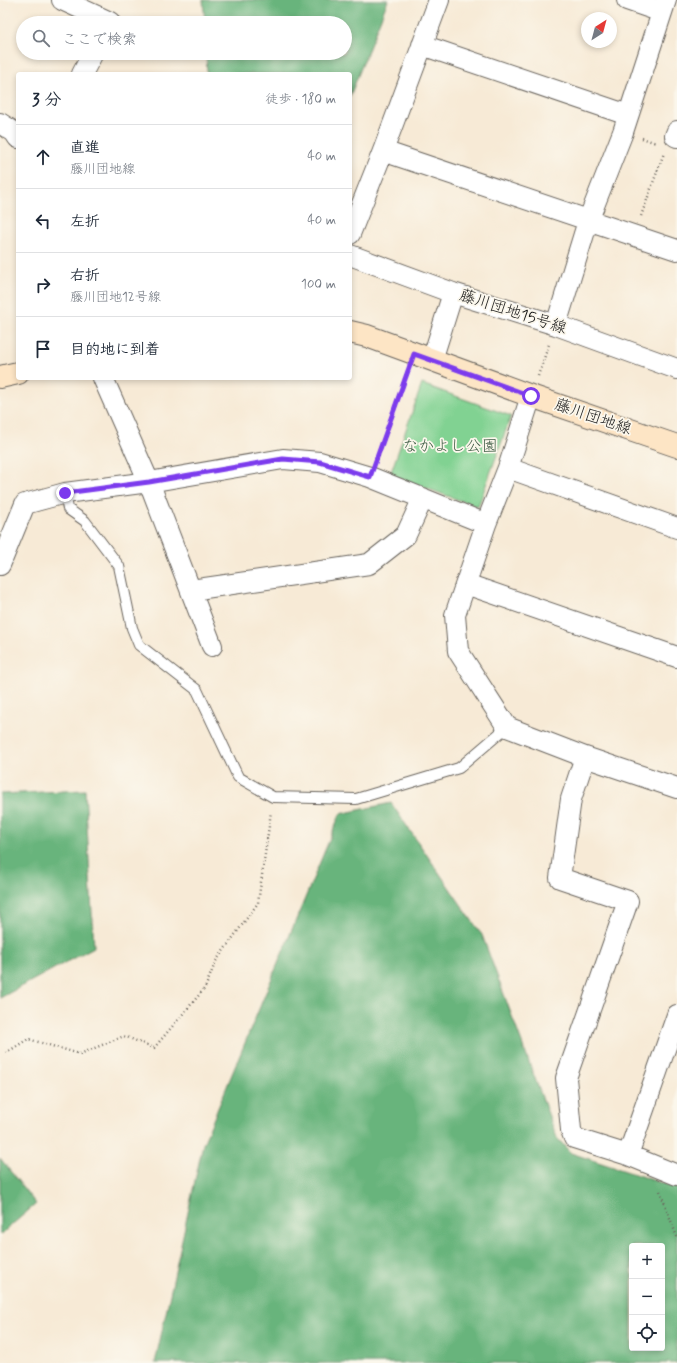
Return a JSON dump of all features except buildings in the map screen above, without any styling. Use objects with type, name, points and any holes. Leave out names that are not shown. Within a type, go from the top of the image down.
[{"type":"street","points":[[62,0],[97,16]]},
{"type":"street","points":[[352,229],[383,151],[439,0]]},
{"type":"street","points":[[556,325],[588,220],[626,124],[664,6],[627,0]]},
{"type":"street","points":[[422,45],[626,124]]},
{"type":"street","points":[[83,72],[89,60]]},
{"type":"street","points":[[0,123],[16,135]]},
{"type":"street","points":[[383,151],[677,250]]},
{"type":"street","name":"藤川団地15号線","points":[[352,256],[453,293],[556,325],[677,369]]},
{"type":"street","points":[[423,357],[453,293]]},
{"type":"street","name":"藤川団地線","points":[[352,332],[367,336],[531,396],[677,446]]},
{"type":"street","points":[[0,377],[16,373]]},
{"type":"street","points":[[103,380],[149,482],[212,646]]},
{"type":"street","points":[[531,396],[508,468],[486,524],[455,615],[458,651],[507,727],[585,757],[677,788]]},
{"type":"street","points":[[0,565],[25,504],[65,493],[149,482],[283,459],[320,462],[370,477],[486,524]]},
{"type":"street","points":[[508,468],[677,528]]},
{"type":"street","points":[[191,590],[369,564],[406,535],[423,498]]},
{"type":"street","points":[[466,584],[677,657]]},
{"type":"street","points":[[585,757],[571,798],[560,878],[628,901],[566,1078],[571,1130],[574,1138],[628,1155],[677,1175]]},
{"type":"street","points":[[628,1155],[677,1015]]},
{"type":"lane","points":[[65,493],[68,509],[85,521],[119,566],[132,628],[139,645],[197,690],[238,777],[273,797],[356,799],[459,768],[507,727]]},
{"type":"path","points":[[626,124],[674,138],[633,235]]},
{"type":"path","points":[[531,396],[556,325]]},
{"type":"path","points":[[370,477],[423,357]]},
{"type":"path","points":[[6,1052],[28,1039],[80,1054],[124,1036],[154,1048],[205,988],[216,961],[258,903],[273,797]]},
{"type":"path","points":[[650,1165],[677,1237]]},
{"type":"green space","points":[[203,0],[388,0],[352,91],[352,72],[207,72],[206,60],[352,60],[352,16],[204,16]]},
{"type":"green space","name":"なかよし公園","points":[[422,384],[511,416],[478,507],[390,475]]},
{"type":"green space","points":[[85,790],[94,947],[0,998],[0,794]]},
{"type":"green space","points":[[391,803],[482,935],[557,1138],[571,1153],[677,1188],[677,1363],[155,1363],[203,1144],[340,814]]},
{"type":"green space","points":[[0,1158],[36,1204],[0,1235]]},
{"type":"route","points":[[65,493],[149,482],[283,459],[320,462],[370,477],[414,354],[531,396]]}]
